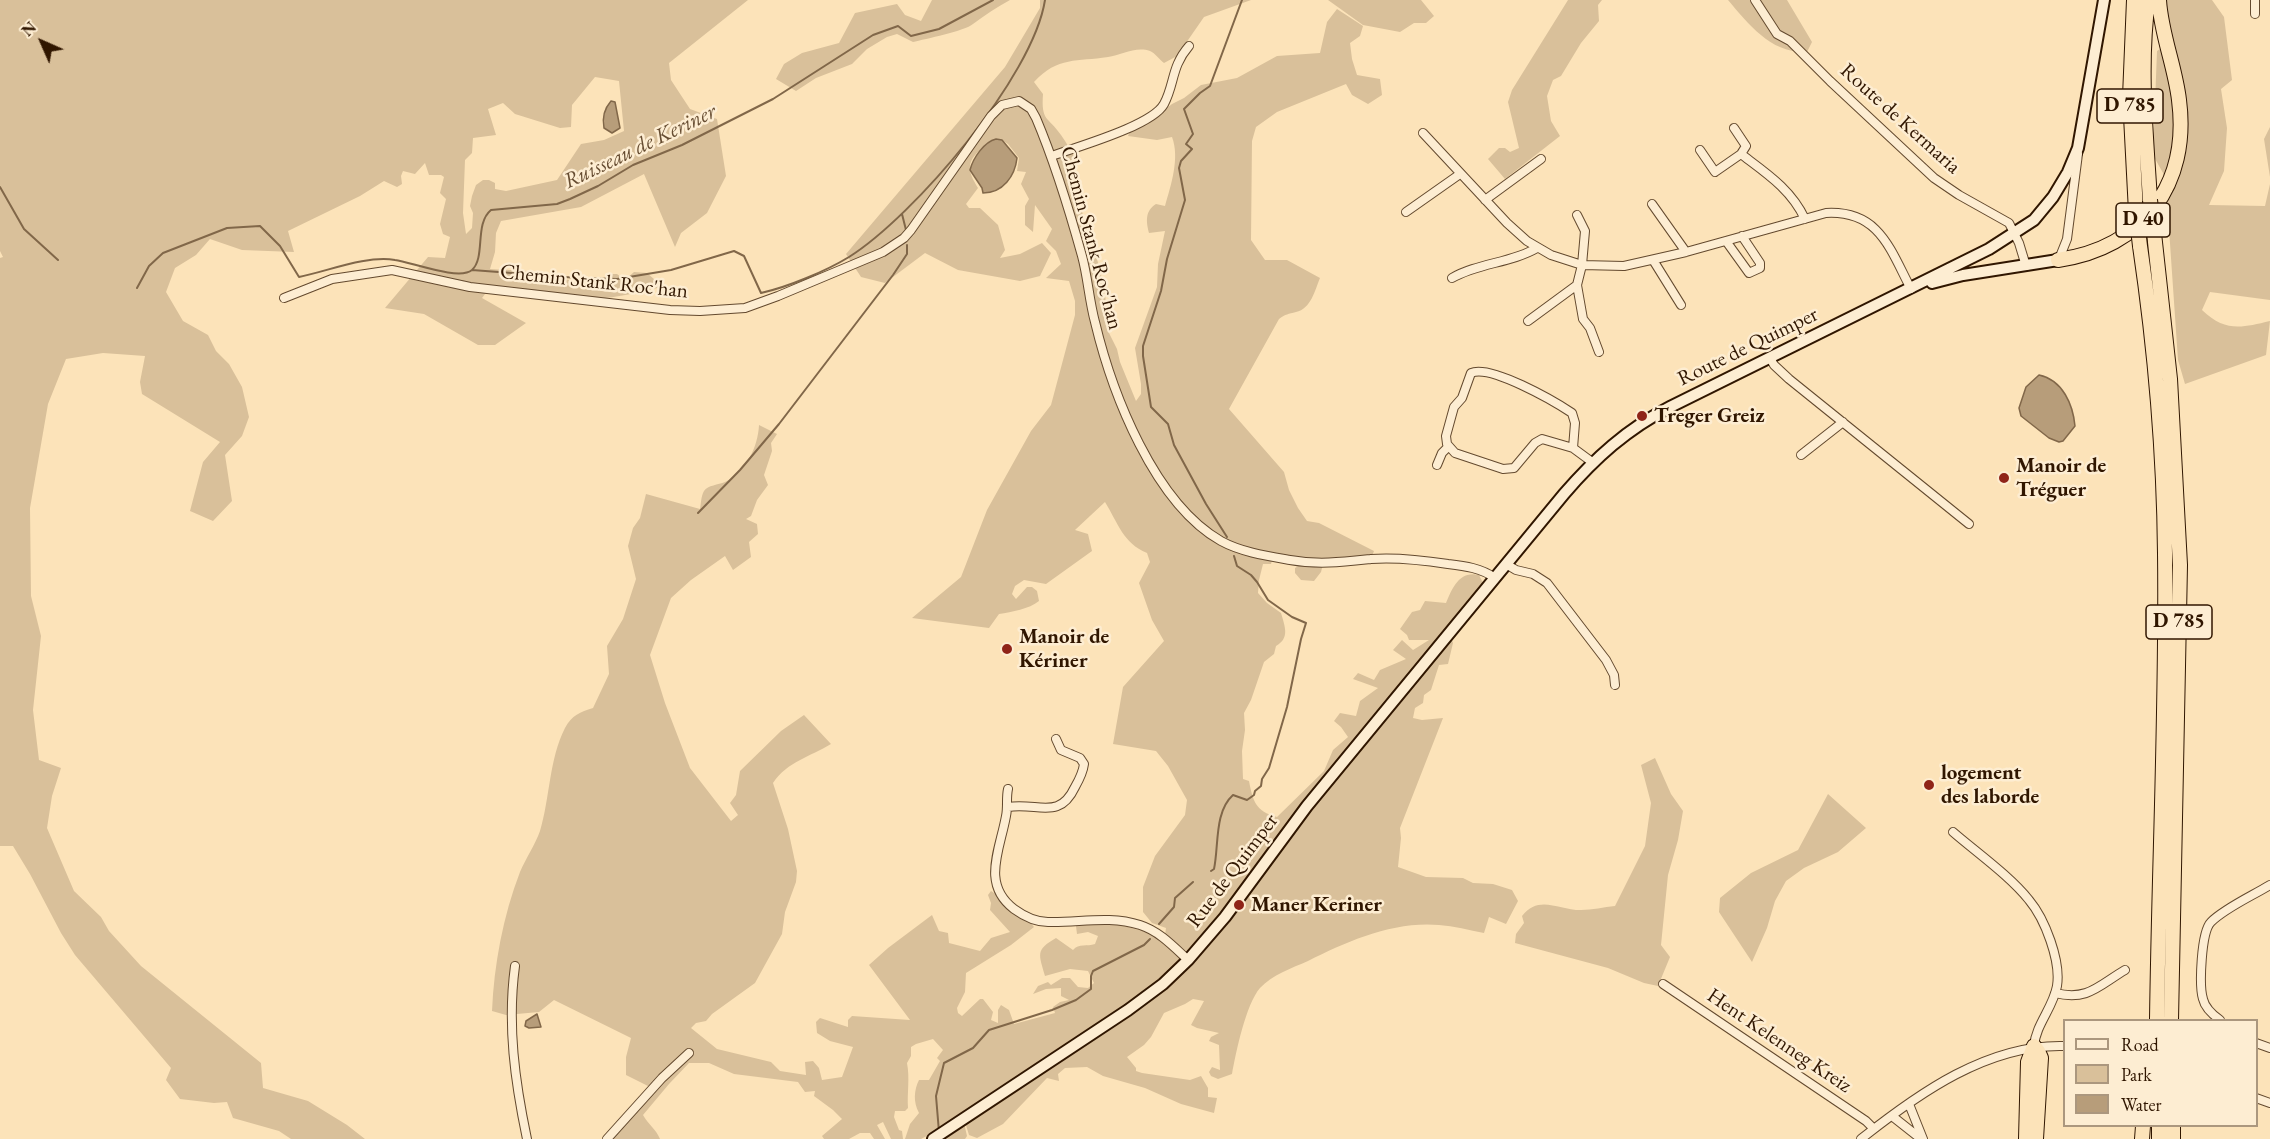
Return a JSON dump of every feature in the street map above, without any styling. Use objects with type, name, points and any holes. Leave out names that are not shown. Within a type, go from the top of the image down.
[{"type":"highway","name":"D 785","points":[[2134,0],[2130,97],[2136,212],[2154,357],[2163,476],[2165,554],[2157,1019]]},
{"type":"highway","name":"D 785","points":[[2148,0],[2144,39],[2144,114],[2150,200],[2170,379],[2180,565],[2171,1019]]},
{"type":"highway","name":"D 40","points":[[2058,260],[2089,254],[2118,242],[2145,217],[2170,182],[2179,151],[2180,116],[2176,82],[2163,31],[2159,0]]},
{"type":"highway","points":[[2150,1019],[2157,1002]]},
{"type":"highway","points":[[2026,1139],[2028,1062],[2034,1046]]},
{"type":"highway","points":[[2034,1046],[2041,1058],[2036,1139]]},
{"type":"main road","name":"D 40","points":[[2015,233],[2034,220],[2053,197],[2068,172],[2078,148],[2104,0]]},
{"type":"main road","name":"Route de Quimper","points":[[1506,564],[1592,462],[1616,440],[1651,417],[1911,289],[1984,252],[2015,233]]},
{"type":"main road","name":"D 40","points":[[1911,289],[1962,275],[2058,260]]},
{"type":"main road","name":"Rue de Quimper","points":[[933,1139],[1128,1010],[1188,960],[1225,917],[1307,806],[1506,564]]},
{"type":"street","name":"Route de Kermaria","points":[[1755,0],[1777,34],[1795,46],[1929,174],[1959,195],[2009,223],[2015,233]]},
{"type":"street","points":[[2254,14],[2255,0]]},
{"type":"street","points":[[1052,156],[1111,135],[1155,114],[1162,107],[1177,62],[1189,46]]},
{"type":"street","name":"Chemin Stank Roc'han","points":[[284,298],[332,279],[388,269],[470,287],[670,310],[745,308],[778,297],[889,249],[904,238],[984,124],[1002,105],[1019,101],[1031,109],[1052,156],[1082,257],[1095,322],[1115,392],[1151,465],[1170,494],[1191,518],[1214,537],[1230,545],[1288,560],[1322,564],[1411,559],[1480,570],[1495,578]]},
{"type":"street","points":[[1700,150],[1715,172],[1741,154],[1746,146],[1734,128]]},
{"type":"street","points":[[1423,133],[1516,232],[1537,248],[1582,265],[1610,267],[1653,260],[1835,212],[1852,214],[1863,219],[1885,240],[1911,289]]},
{"type":"street","name":"D 40","points":[[2058,260],[2067,238],[2077,174],[2078,148]]},
{"type":"street","points":[[1741,154],[1777,181],[1792,197],[1804,219]]},
{"type":"street","points":[[1485,200],[1541,159]]},
{"type":"street","points":[[1406,212],[1460,174]]},
{"type":"street","points":[[1652,204],[1686,252]]},
{"type":"street","points":[[1577,215],[1586,231],[1577,285],[1583,319],[1590,328],[1599,352]]},
{"type":"street","points":[[2015,233],[2026,266]]},
{"type":"street","points":[[1726,241],[1750,274],[1760,268],[1760,263],[1742,236]]},
{"type":"street","points":[[1452,278],[1464,271],[1525,254],[1537,248]]},
{"type":"street","points":[[1653,260],[1681,305]]},
{"type":"street","points":[[1528,321],[1577,285]]},
{"type":"street","points":[[1770,358],[1780,371],[1969,524]]},
{"type":"street","points":[[1572,448],[1575,423],[1572,413],[1520,384],[1482,371],[1471,373],[1462,398],[1454,407],[1446,436],[1448,447],[1455,453],[1503,469],[1514,468],[1535,443],[1542,439],[1572,448],[1592,462]]},
{"type":"street","points":[[1801,455],[1843,422]]},
{"type":"street","points":[[1437,465],[1442,453],[1448,447]]},
{"type":"street","points":[[1506,564],[1516,570],[1533,574],[1547,583],[1606,660],[1614,675],[1615,685]]},
{"type":"street","points":[[1008,807],[1019,805],[1054,808],[1067,802],[1084,764],[1080,758],[1061,750],[1056,739]]},
{"type":"street","points":[[1008,789],[1006,797],[1008,807],[995,879],[998,890],[1013,908],[1028,918],[1040,922],[1102,920],[1141,926],[1163,937],[1188,960]]},
{"type":"street","points":[[1953,832],[2031,901],[2047,932],[2057,969],[2055,993],[2038,1026],[2034,1046]]},
{"type":"street","points":[[2219,1019],[2207,1009],[2202,996],[2203,952],[2207,927],[2218,917],[2270,885]]},
{"type":"street","points":[[514,966],[510,1027],[527,1139]]},
{"type":"street","points":[[2055,993],[2073,997],[2084,995],[2125,970]]},
{"type":"street","name":"Hent Kelenneg Kreiz","points":[[1663,984],[1795,1072],[1866,1121],[1874,1129]]},
{"type":"street","points":[[1862,1139],[1909,1104],[1967,1069],[2005,1053],[2034,1046],[2063,1046]]},
{"type":"street","points":[[607,1139],[662,1078],[689,1053]]},
{"type":"street","points":[[1909,1104],[1922,1139]]},
{"type":"street","points":[[1892,1116],[1922,1139]]},
{"type":"green space","points":[[0,0],[748,0],[669,63],[671,80],[690,109],[717,119],[726,176],[707,213],[681,233],[675,247],[644,174],[581,207],[501,221],[496,233],[495,252],[490,269],[533,272],[548,277],[554,282],[563,279],[584,282],[602,280],[608,274],[617,274],[625,280],[634,272],[647,273],[663,287],[595,299],[485,294],[482,298],[526,323],[495,345],[478,345],[424,314],[385,308],[428,257],[445,258],[450,237],[443,234],[440,224],[446,199],[440,193],[444,177],[429,175],[425,163],[415,174],[403,171],[402,184],[397,187],[384,181],[360,196],[288,231],[294,252],[242,250],[210,239],[196,255],[175,268],[166,292],[183,321],[208,335],[216,351],[229,364],[242,387],[249,417],[242,436],[225,455],[232,501],[213,521],[190,511],[203,462],[220,442],[142,394],[140,382],[145,356],[103,353],[66,359],[48,404],[30,508],[31,596],[41,636],[33,710],[39,760],[61,768],[52,796],[47,828],[74,891],[101,917],[109,931],[141,966],[261,1063],[263,1088],[308,1101],[365,1139],[291,1139],[279,1131],[233,1118],[227,1102],[214,1103],[180,1099],[166,1080],[171,1068],[75,955],[13,846],[0,846],[0,258],[3,257],[0,251]],"holes":[[[595,77],[619,81],[624,131],[604,140],[581,144],[557,180],[506,191],[495,189],[495,183],[483,180],[476,185],[472,196],[470,206],[473,213],[472,228],[466,234],[463,213],[465,160],[472,153],[473,138],[496,135],[488,109],[503,103],[515,114],[560,128],[571,127],[572,105]]]},
{"type":"green space","points":[[932,0],[1010,0],[969,27],[954,32],[913,42],[897,34],[887,37],[867,49],[852,64],[816,78],[796,91],[776,79],[784,64],[802,53],[839,43],[855,13],[897,4],[905,15],[921,21]]},
{"type":"green space","points":[[1040,0],[1251,0],[1204,17],[1177,56],[1164,63],[1150,51],[1134,50],[1108,57],[1060,64],[1051,68],[1034,82],[1043,94],[1043,110],[1046,118],[1061,135],[1077,160],[1070,164],[1073,183],[1100,269],[1108,312],[1107,329],[1117,349],[1136,401],[1141,394],[1141,384],[1135,348],[1157,287],[1158,264],[1165,231],[1149,233],[1147,217],[1156,204],[1165,206],[1174,172],[1175,154],[1172,137],[1157,140],[1128,136],[1131,129],[1158,115],[1201,85],[1237,78],[1277,56],[1320,53],[1327,22],[1337,9],[1363,26],[1360,36],[1350,43],[1352,59],[1357,75],[1380,79],[1382,95],[1368,104],[1352,95],[1346,84],[1277,112],[1256,127],[1252,141],[1251,240],[1265,260],[1287,260],[1320,278],[1312,298],[1305,307],[1279,319],[1229,409],[1284,472],[1289,490],[1307,521],[1319,523],[1374,551],[1372,556],[1324,560],[1321,572],[1314,581],[1301,580],[1295,573],[1295,568],[1302,564],[1273,556],[1271,564],[1263,564],[1258,593],[1281,613],[1285,636],[1276,646],[1274,654],[1264,662],[1244,713],[1243,779],[1249,781],[1256,804],[1264,812],[1277,817],[1324,771],[1333,750],[1348,737],[1334,721],[1340,713],[1356,716],[1360,701],[1378,688],[1353,679],[1358,673],[1374,680],[1380,670],[1406,659],[1393,650],[1402,640],[1413,650],[1429,640],[1409,640],[1400,629],[1412,612],[1420,610],[1425,601],[1446,603],[1461,578],[1472,574],[1479,575],[1483,583],[1439,637],[1451,638],[1453,643],[1448,664],[1439,665],[1431,690],[1424,695],[1423,703],[1415,708],[1413,718],[1422,720],[1443,718],[1400,828],[1398,867],[1426,877],[1463,878],[1473,883],[1493,884],[1512,890],[1518,901],[1506,924],[1489,917],[1484,933],[1439,925],[1388,929],[1339,946],[1276,976],[1260,988],[1250,1005],[1232,1074],[1218,1079],[1211,1076],[1209,1072],[1212,1067],[1220,1070],[1219,1045],[1209,1041],[1211,1037],[1219,1033],[1191,1025],[1204,1001],[1193,999],[1164,1013],[1151,1037],[1127,1057],[1136,1071],[1142,1073],[1190,1080],[1201,1076],[1208,1088],[1208,1097],[1217,1098],[1214,1113],[1181,1104],[1145,1088],[1103,1076],[1087,1067],[1065,1068],[1058,1074],[1059,1081],[1047,1078],[1003,1124],[977,1138],[969,1135],[962,1112],[953,1122],[921,1139],[905,1139],[910,1124],[919,1113],[915,1096],[919,1080],[929,1080],[940,1061],[937,1058],[943,1050],[933,1039],[911,1047],[911,1056],[907,1063],[908,1108],[905,1111],[895,1111],[894,1117],[899,1130],[902,1131],[903,1139],[891,1139],[883,1122],[877,1125],[885,1139],[874,1139],[870,1133],[860,1133],[849,1139],[824,1139],[822,1136],[842,1119],[814,1096],[815,1091],[805,1092],[798,1082],[734,1074],[709,1063],[689,1063],[643,1115],[660,1139],[611,1139],[648,1097],[648,1086],[626,1075],[626,1057],[631,1038],[554,1000],[539,1012],[506,1015],[492,1011],[500,941],[520,872],[540,831],[560,740],[565,728],[574,717],[593,708],[609,674],[607,646],[623,619],[636,579],[628,546],[633,528],[640,518],[646,494],[700,509],[704,491],[732,478],[750,458],[759,425],[777,434],[771,443],[772,451],[764,475],[768,485],[757,500],[751,516],[746,519],[757,524],[758,534],[749,542],[751,557],[733,570],[725,556],[691,580],[671,598],[650,655],[665,703],[690,768],[731,821],[738,815],[730,803],[736,795],[740,771],[781,731],[804,715],[831,744],[792,764],[773,783],[788,829],[797,871],[796,882],[785,912],[782,934],[755,983],[712,1014],[706,1021],[696,1023],[691,1028],[717,1049],[771,1062],[780,1071],[806,1075],[805,1062],[813,1061],[819,1068],[822,1080],[842,1077],[853,1047],[830,1041],[817,1033],[816,1022],[820,1018],[848,1027],[848,1020],[852,1016],[910,1020],[869,965],[932,915],[939,931],[948,933],[949,943],[980,951],[991,938],[1010,932],[990,910],[991,903],[988,895],[991,891],[1013,913],[1034,927],[1011,945],[966,973],[965,992],[957,1008],[958,1013],[962,1016],[980,999],[983,999],[993,1012],[991,1020],[998,1023],[998,1010],[1001,1005],[1009,1010],[1014,1024],[1055,1013],[1053,1007],[1069,1000],[1061,996],[1061,988],[1046,989],[1033,994],[1038,986],[1048,982],[1051,985],[1062,978],[1070,978],[1078,987],[1088,988],[1094,983],[1088,971],[1070,969],[1045,976],[1040,953],[1049,942],[1056,938],[1073,950],[1095,944],[1098,936],[1088,932],[1077,934],[1076,926],[1098,922],[1109,923],[1165,935],[1166,928],[1152,923],[1143,912],[1143,887],[1155,856],[1185,815],[1187,800],[1168,766],[1156,751],[1113,744],[1123,687],[1164,641],[1152,620],[1139,583],[1150,562],[1147,553],[1127,538],[1105,502],[1075,530],[1088,534],[1092,551],[1046,584],[1024,580],[1015,586],[1012,594],[1016,599],[1027,587],[1032,587],[1037,591],[1039,601],[1035,604],[999,614],[989,628],[912,618],[961,577],[987,510],[1031,431],[1051,405],[1075,315],[1075,301],[1069,281],[1046,278],[1061,264],[1056,251],[1046,241],[1052,229],[1035,205],[1033,232],[1025,225],[1025,206],[1029,199],[1021,184],[1026,172],[1017,171],[1019,158],[1002,140],[976,154],[970,169],[978,188],[966,204],[969,208],[980,208],[998,225],[1005,250],[1000,258],[1020,254],[1042,243],[1051,253],[1040,276],[1020,281],[958,270],[925,253],[885,283],[861,277],[846,254],[1005,67],[1040,8]]},
{"type":"green space","points":[[1328,0],[1421,0],[1434,16],[1426,23],[1414,23],[1400,32],[1363,25]]},
{"type":"green space","points":[[1568,0],[1602,0],[1598,5],[1599,21],[1581,43],[1561,76],[1553,80],[1547,96],[1551,121],[1560,136],[1505,179],[1488,159],[1499,148],[1505,148],[1510,152],[1519,148],[1508,102],[1512,90]]},
{"type":"green space","points":[[1728,0],[1787,0],[1812,42],[1807,52],[1794,51],[1772,43],[1753,28]]},
{"type":"green space","points":[[2166,0],[2212,0],[2224,17],[2232,80],[2221,89],[2227,128],[2224,171],[2209,205],[2265,206],[2270,184],[2270,300],[2210,292],[2202,310],[2226,325],[2242,326],[2270,321],[2266,355],[2185,384],[2178,360],[2163,173],[2153,155],[2157,51],[2172,41]]},
{"type":"green space","points":[[2270,127],[2270,177],[2264,139]]},
{"type":"green space","points":[[1655,758],[1671,794],[1683,811],[1668,875],[1661,945],[1670,957],[1658,986],[1644,983],[1608,968],[1515,943],[1516,934],[1524,923],[1522,916],[1528,909],[1535,906],[1542,904],[1589,910],[1615,906],[1645,846],[1651,803],[1641,765]]},
{"type":"green space","points":[[1828,794],[1866,828],[1838,852],[1804,868],[1786,881],[1775,901],[1767,928],[1752,962],[1719,912],[1720,898],[1751,873],[1798,850]]},
{"type":"green space","points":[[964,1123],[967,1136],[965,1139],[939,1139]]},
{"type":"water","points":[[611,101],[615,102],[620,128],[612,133],[604,128],[603,121],[605,110]]},
{"type":"water","points":[[996,139],[1002,140],[1017,158],[1016,165],[1011,177],[1002,187],[983,193],[970,170],[980,151],[987,143]]},
{"type":"water","points":[[2039,375],[2054,382],[2060,388],[2072,410],[2075,426],[2063,441],[2059,442],[2049,438],[2021,416],[2019,408],[2026,387]]},
{"type":"water","points":[[537,1014],[541,1027],[525,1026],[526,1021]]},
{"type":"waterway","name":"Ruisseau de Keriner","points":[[137,288],[149,266],[163,253],[227,228],[260,226],[280,246],[299,277],[360,262],[384,259],[446,272],[466,273],[476,264],[483,223],[491,210],[557,204],[570,199],[598,186],[633,165],[682,145],[773,99],[873,35],[898,26],[911,36],[939,29],[993,0]]},
{"type":"waterway","points":[[472,270],[617,279],[671,270],[734,251],[744,256],[761,293],[818,273],[849,257],[876,237],[936,178],[967,142],[1018,67],[1036,31],[1045,0]]},
{"type":"waterway","points":[[1227,537],[1174,445],[1168,424],[1151,407],[1143,346],[1161,291],[1167,259],[1185,200],[1179,168],[1181,161],[1192,149],[1186,144],[1193,134],[1184,109],[1210,86],[1242,0]]},
{"type":"waterway","points":[[0,187],[24,229],[58,260]]},
{"type":"waterway","points":[[902,214],[906,230]]},
{"type":"waterway","points":[[698,513],[740,470],[779,424],[893,275],[907,254],[907,245]]},
{"type":"waterway","points":[[1211,871],[1214,869],[1220,820],[1227,802],[1233,795],[1247,800],[1254,795],[1269,768],[1287,707],[1306,623],[1292,617],[1268,600],[1251,575],[1237,566],[1234,556]]},
{"type":"waterway","points":[[1159,924],[1174,907],[1175,898],[1193,882]]},
{"type":"waterway","points":[[939,1132],[936,1096],[944,1063],[973,1048],[989,1030],[1076,1000],[1091,989],[1093,971],[1144,945],[1150,939]]},
{"type":"place","name":"Treger Greiz","points":[[1642,416]]},
{"type":"place","name":"Manoir de Tréguer","points":[[2004,478]]},
{"type":"place","name":"Manoir de Kériner","points":[[1007,649]]},
{"type":"place","name":"logement des laborde","points":[[1929,785]]},
{"type":"place","name":"Maner Keriner","points":[[1239,905]]}]
